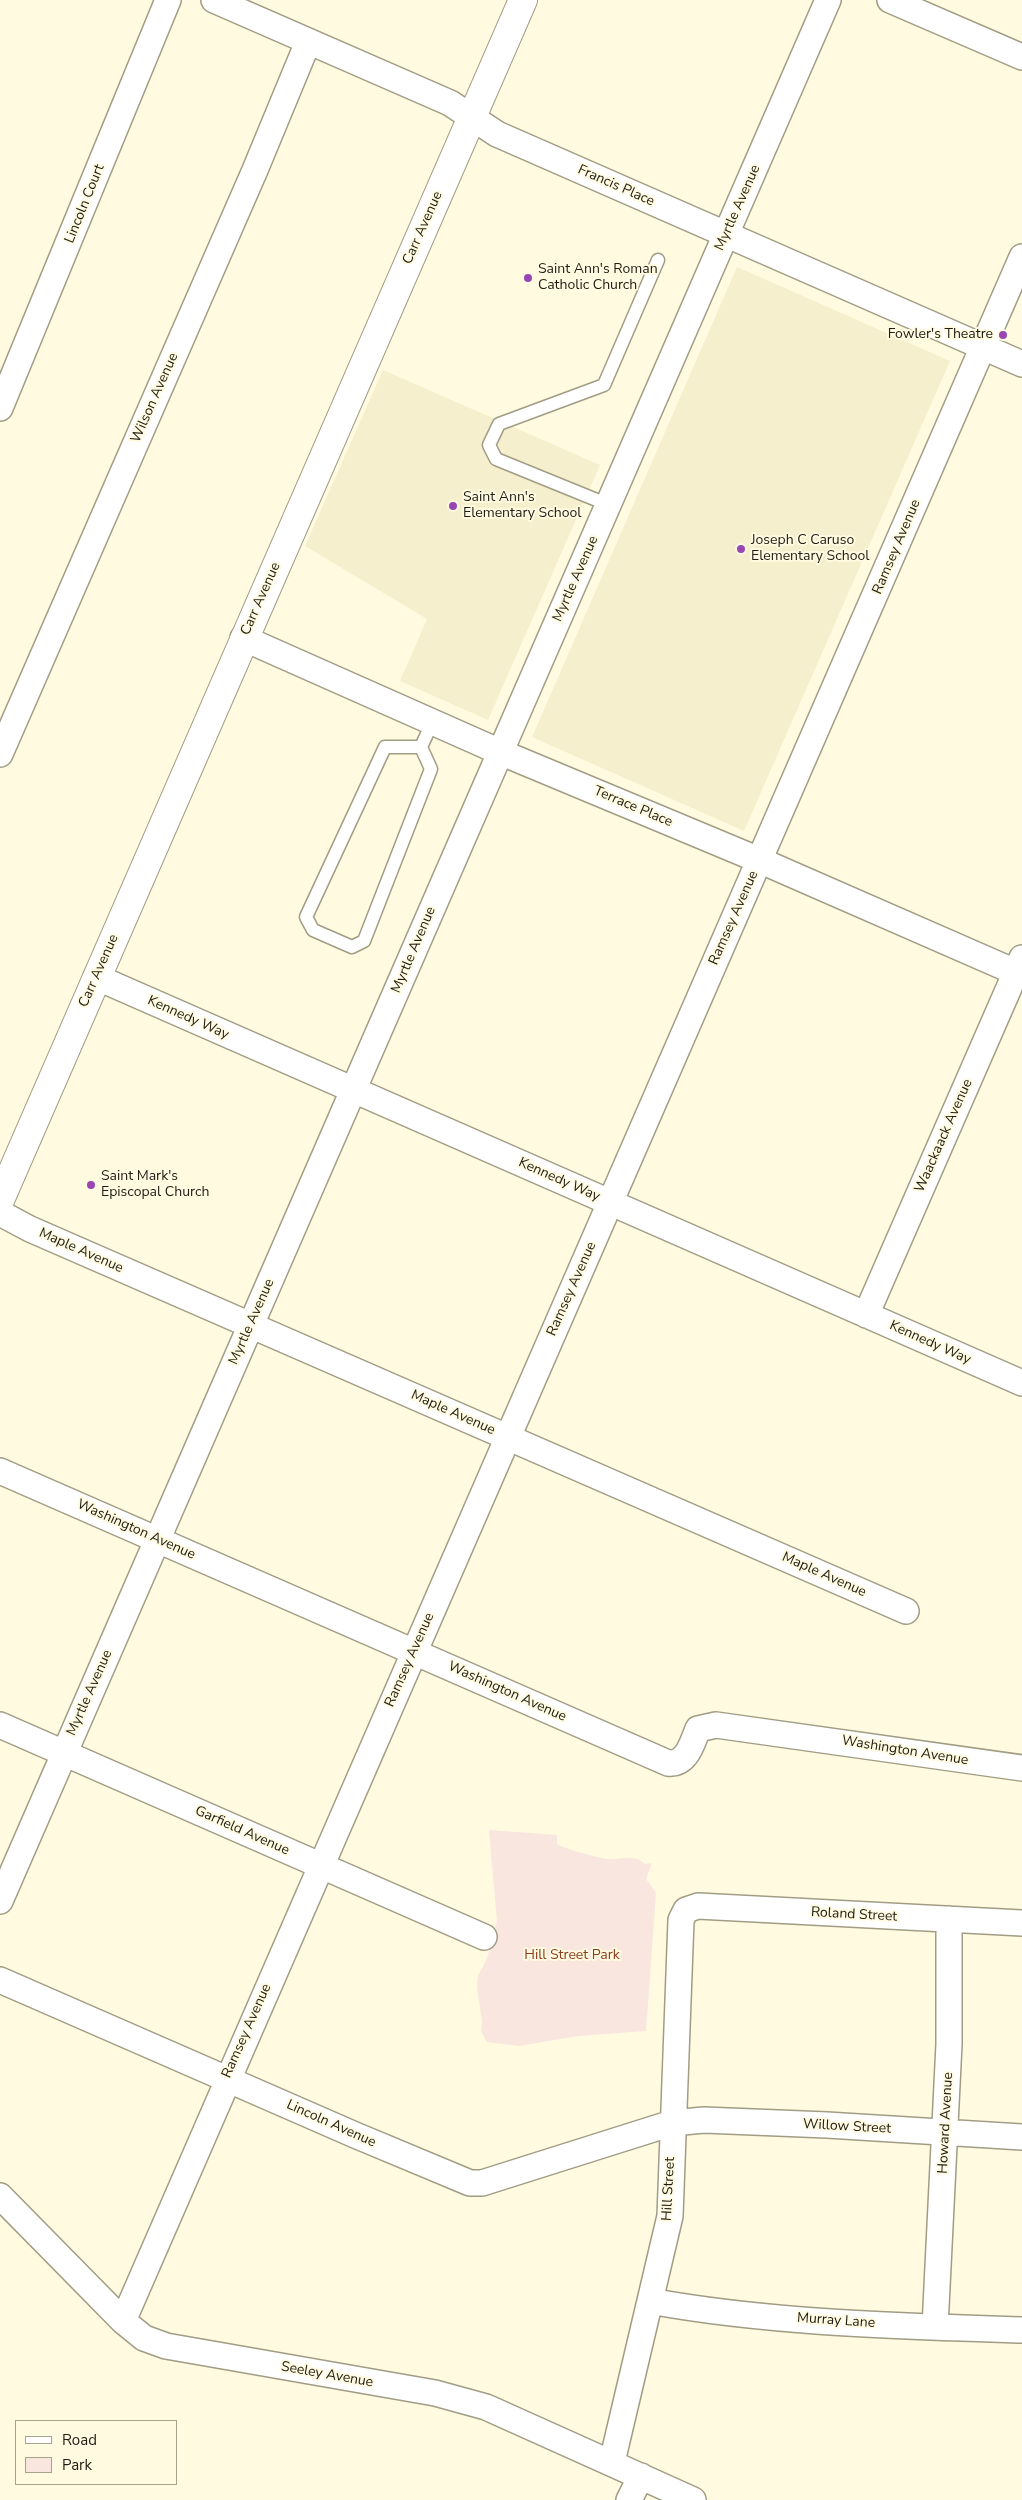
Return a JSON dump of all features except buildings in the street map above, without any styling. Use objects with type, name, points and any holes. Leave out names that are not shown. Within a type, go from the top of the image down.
[{"type":"street","name":"Lincoln Court","points":[[0,408],[168,0]]},
{"type":"street","name":"Francis Place","points":[[214,0],[450,103],[497,134],[1022,364]]},
{"type":"street","name":"Carr Avenue","points":[[0,1200],[523,0]]},
{"type":"street","name":"Myrtle Avenue","points":[[0,1901],[828,0]]},
{"type":"street","points":[[890,0],[1022,57]]},
{"type":"street","name":"Wilson Avenue","points":[[0,754],[255,170],[308,42]]},
{"type":"street","name":"Ramsey Avenue","points":[[123,2321],[227,2078],[1022,257]]},
{"type":"street","name":"Terrace Place","points":[[244,638],[500,752],[1020,968]]},
{"type":"street","name":"Waackaack Avenue","points":[[866,1315],[1020,968]]},
{"type":"street","name":"Kennedy Way","points":[[96,978],[1022,1383]]},
{"type":"street","name":"Maple Avenue","points":[[0,1213],[30,1229],[906,1611]]},
{"type":"street","name":"Washington Avenue","points":[[0,1471],[668,1763],[674,1764],[683,1760],[698,1729],[716,1725],[1022,1768]]},
{"type":"street","name":"Garfield Avenue","points":[[0,1725],[484,1937]]},
{"type":"street","name":"Roland Street","points":[[686,1910],[698,1906],[1022,1923]]},
{"type":"street","name":"Hill Street","points":[[612,2462],[670,2216],[672,2123],[682,1920],[686,1910]]},
{"type":"street","name":"Howard Avenue","points":[[935,2327],[950,2044],[950,1919]]},
{"type":"street","name":"Lincoln Avenue","points":[[0,1980],[354,2135],[470,2183],[482,2183],[672,2123]]},
{"type":"street","name":"Willow Street","points":[[672,2123],[704,2120],[1022,2137]]},
{"type":"street","name":"Seeley Avenue","points":[[0,2196],[123,2321],[144,2338],[166,2346],[435,2393],[486,2407],[693,2500]]},
{"type":"street","name":"Murray Lane","points":[[650,2301],[709,2310],[935,2327],[1022,2330]]},
{"type":"street","points":[[629,2500],[641,2476]]},
{"type":"lane","points":[[609,505],[496,459],[489,444],[499,424],[604,385],[658,260]]},
{"type":"lane","points":[[420,747],[432,721]]},
{"type":"lane","points":[[385,747],[420,747],[431,769],[364,941],[352,947],[312,930],[306,917],[385,747]]},
{"type":"shaded area","name":"Joseph C Caruso Elementary School","points":[[737,267],[950,361],[744,831],[532,737]]},
{"type":"shaded area","name":"Saint Ann's Elementary School","points":[[383,370],[600,465],[488,720],[400,681],[427,619],[305,546]]},
{"type":"green space","name":"Hill Street Park","points":[[489,1830],[557,1835],[557,1844],[581,1853],[607,1859],[631,1858],[645,1864],[652,1863],[646,1879],[656,1893],[646,2031],[578,2036],[519,2046],[487,2042],[481,2031],[482,2021],[477,1987],[478,1976],[487,1959],[497,1921]]},
{"type":"place","name":"Saint Ann's Roman Catholic Church","points":[[528,278]]},
{"type":"place","name":"Fowler's Theatre","points":[[1003,335]]},
{"type":"place","name":"Saint Ann's Elementary School","points":[[453,506]]},
{"type":"place","name":"Joseph C Caruso Elementary School","points":[[741,549]]},
{"type":"place","name":"Saint Mark's Episcopal Church","points":[[91,1185]]}]
